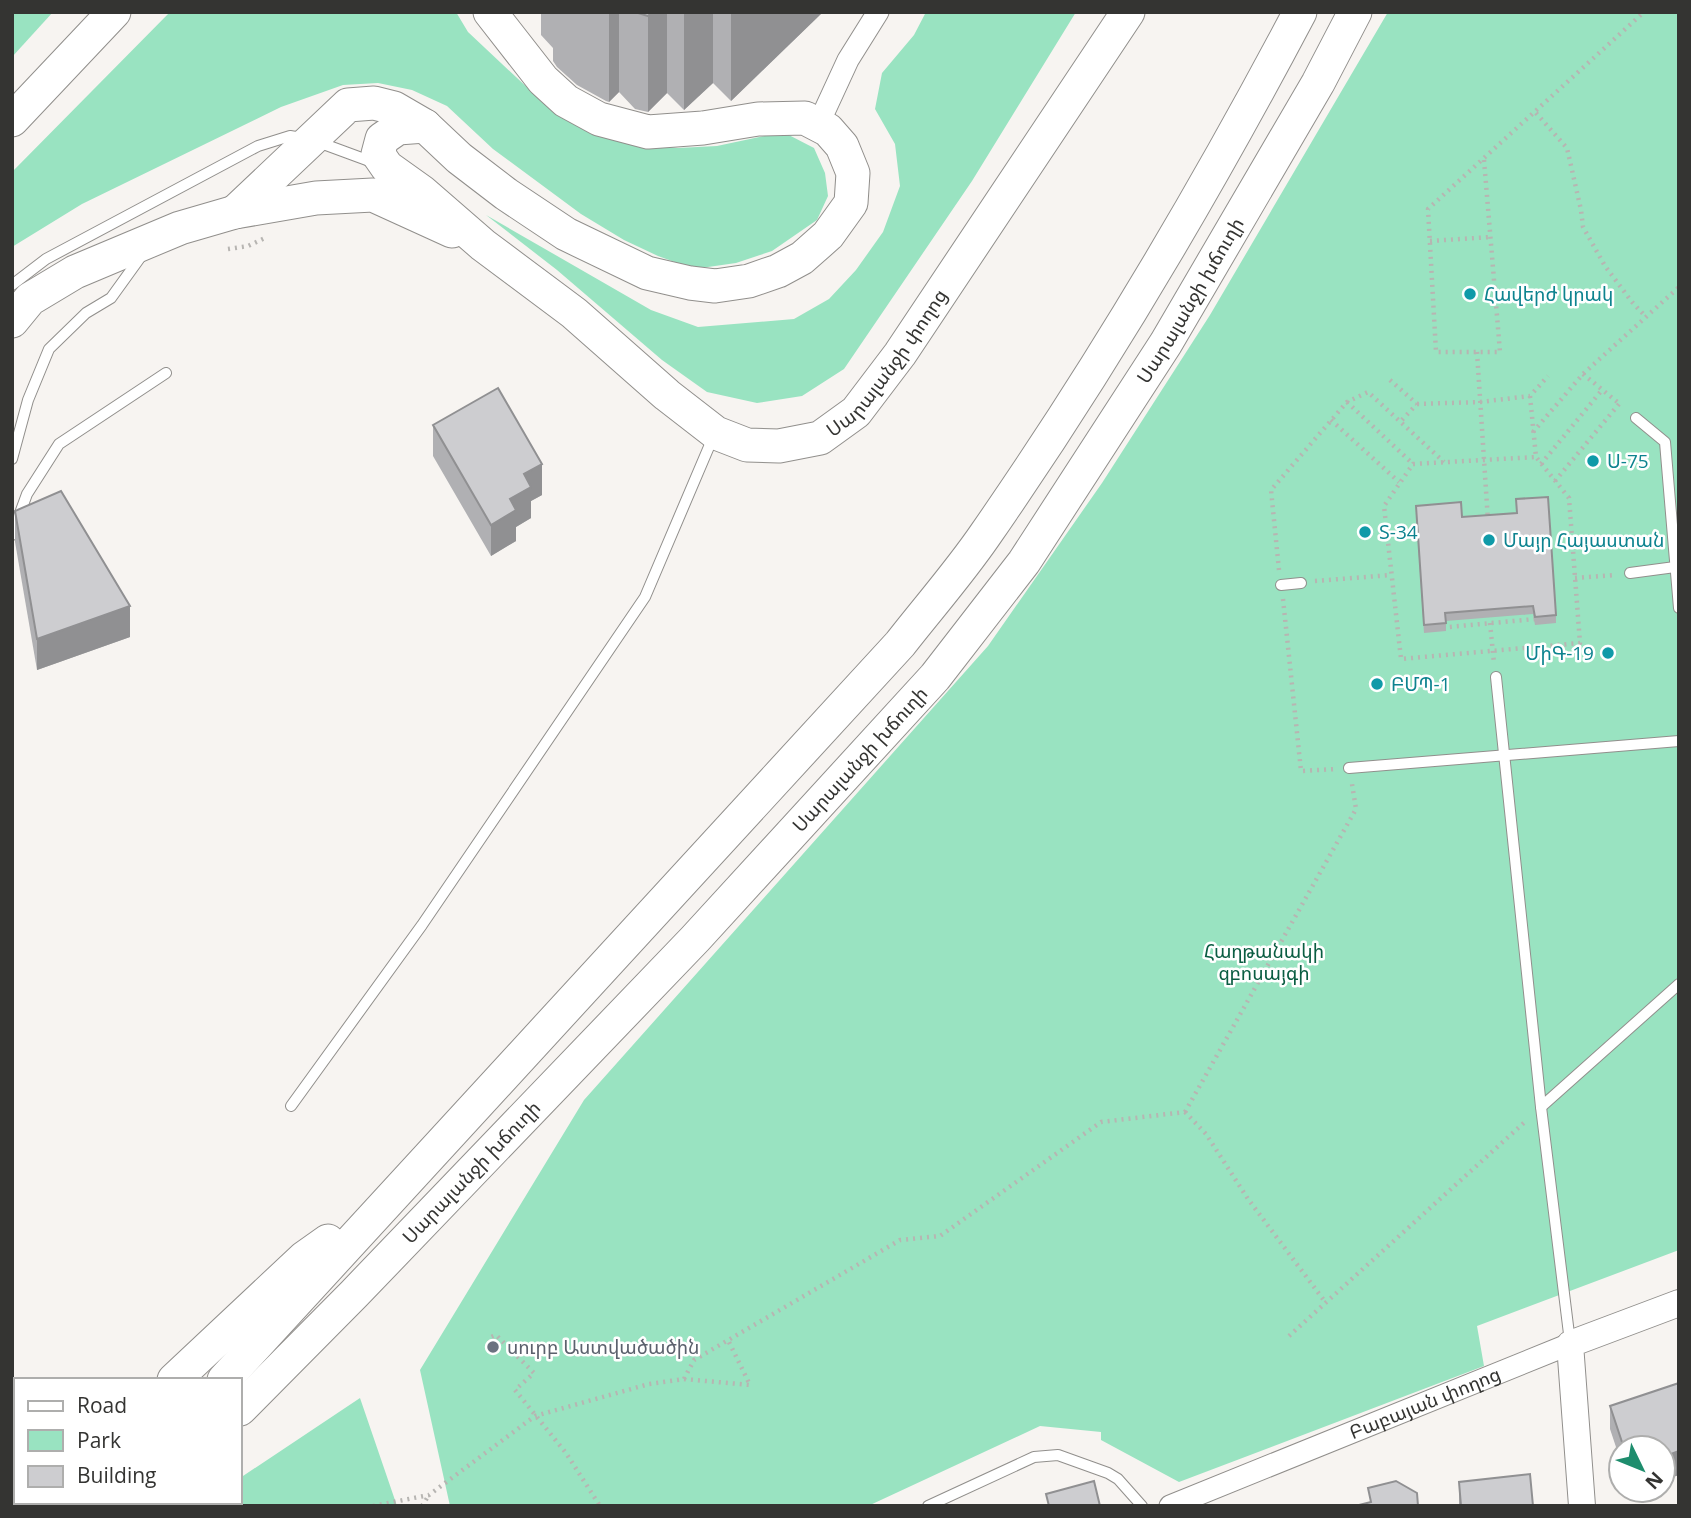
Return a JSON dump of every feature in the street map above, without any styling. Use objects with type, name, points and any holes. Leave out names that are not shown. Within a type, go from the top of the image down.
[{"type":"main road","points":[[12,120],[114,12]]},
{"type":"main road","points":[[235,212],[348,105],[374,103],[394,108],[425,126],[459,158],[566,234],[647,274],[715,286],[749,281],[778,271],[802,258],[828,235],[851,203],[853,173],[842,146],[828,130],[805,118],[758,119],[703,128],[648,132],[599,118],[566,101],[542,80],[490,12]]},
{"type":"main road","name":"Սարալանջի փողոց","points":[[483,245],[573,313],[667,395],[716,433],[747,444],[779,446],[820,438],[856,412],[900,354],[1128,12]]},
{"type":"main road","name":"Սարալանջի խճուղի","points":[[226,1378],[900,645],[984,537],[1126,320],[1300,12]]},
{"type":"main road","name":"Սարալանջի խճուղի","points":[[242,1407],[685,949],[935,677],[1024,562],[1166,343],[1318,83],[1355,12]]},
{"type":"main road","points":[[425,126],[398,128],[382,139],[378,154],[387,167],[422,192],[483,245]]},
{"type":"main road","points":[[12,321],[30,299],[75,272],[180,228],[235,212],[316,198],[373,195],[483,245]]},
{"type":"main road","points":[[176,1378],[304,1258],[393,1195]]},
{"type":"street","points":[[818,125],[848,60],[878,12]]},
{"type":"street","name":"Բաբայան փողոց","points":[[1170,1506],[1570,1344],[1679,1303]]},
{"type":"street","points":[[1570,1344],[1582,1506]]},
{"type":"lane","points":[[12,285],[46,259],[258,146],[290,136],[311,140],[387,167]]},
{"type":"lane","points":[[12,459],[27,400],[49,349],[86,313],[111,298],[151,241]]},
{"type":"lane","points":[[12,535],[27,494],[59,444],[166,373]]},
{"type":"lane","points":[[1636,418],[1665,442],[1679,608]]},
{"type":"lane","points":[[291,1106],[422,925],[645,597],[716,433]]},
{"type":"lane","points":[[1624,574],[1675,567]]},
{"type":"lane","points":[[1281,585],[1301,583]]},
{"type":"lane","points":[[1496,677],[1541,1107],[1570,1344]]},
{"type":"lane","points":[[1349,768],[1679,741]]},
{"type":"lane","points":[[1541,1107],[1679,984]]},
{"type":"lane","points":[[928,1506],[1034,1457],[1058,1455],[1118,1479],[1142,1506]]},
{"type":"path","points":[[1484,160],[1500,352],[1436,352],[1428,209],[1644,12]]},
{"type":"path","points":[[1536,113],[1567,148],[1583,227],[1605,265],[1646,317]]},
{"type":"path","points":[[228,249],[248,246],[267,237]]},
{"type":"path","points":[[1430,241],[1490,237]]},
{"type":"path","points":[[1533,432],[1583,374],[1679,287]]},
{"type":"path","points":[[1477,352],[1489,536]]},
{"type":"path","points":[[1555,481],[1622,405],[1583,374]]},
{"type":"path","points":[[1390,380],[1417,404],[1480,402],[1530,396],[1548,376]]},
{"type":"path","points":[[1541,464],[1602,390]]},
{"type":"path","points":[[1444,462],[1368,392],[1347,402],[1413,464],[1536,457]]},
{"type":"path","points":[[1413,464],[1384,506],[1401,659],[1493,653],[1580,643],[1569,498],[1536,457],[1530,396]]},
{"type":"path","points":[[1401,422],[1417,404]]},
{"type":"path","points":[[1331,421],[1399,482]]},
{"type":"path","points":[[1537,524],[1546,618],[1490,623],[1438,628],[1427,535],[1537,524]]},
{"type":"path","points":[[1575,578],[1624,574]]},
{"type":"path","points":[[1317,581],[1391,575]]},
{"type":"path","points":[[1490,623],[1493,653]]},
{"type":"path","points":[[1185,1112],[1356,808],[1349,768]]},
{"type":"path","points":[[1289,1336],[1541,1107]]},
{"type":"path","points":[[1185,1112],[1206,1134],[1248,1199],[1326,1303]]},
{"type":"path","points":[[684,1379],[694,1360],[900,1240],[940,1236],[1101,1122],[1185,1112]]},
{"type":"path","points":[[490,1342],[489,1338],[496,1335],[534,1373],[515,1390],[566,1453],[600,1506]]},
{"type":"path","points":[[422,1506],[429,1495],[535,1416],[649,1384],[684,1379],[750,1385],[728,1340]]},
{"type":"path","points":[[373,1506],[429,1495]]},
{"type":"green space","points":[[12,12],[53,12],[12,57]]},
{"type":"green space","points":[[170,12],[456,12],[468,32],[548,107],[631,143],[678,148],[717,146],[783,132],[814,148],[825,173],[828,196],[817,220],[772,251],[736,263],[694,269],[624,240],[581,214],[493,149],[447,106],[412,90],[378,83],[343,85],[281,107],[82,204],[12,247],[12,172]]},
{"type":"green space","points":[[926,12],[1076,12],[972,181],[844,369],[802,396],[757,403],[707,392],[662,360],[557,270],[486,215],[651,310],[698,327],[794,319],[829,299],[856,270],[883,232],[900,186],[895,144],[875,109],[882,73],[914,35]]},
{"type":"green space","name":"Հաղթանակի զբոսայգի","points":[[1388,12],[1679,12],[1679,1250],[1477,1326],[1484,1366],[1179,1482],[1101,1440],[1101,1432],[1040,1426],[868,1506],[450,1506],[420,1370],[584,1100],[988,646],[1102,483],[1210,315]]},
{"type":"green space","points":[[360,1398],[397,1506],[198,1506],[242,1504],[242,1477]]},
{"type":"building","points":[[635,12],[652,12],[648,16]]},
{"type":"building","points":[[498,388],[542,464],[524,474],[531,487],[510,499],[516,510],[491,525],[433,425]]},
{"type":"building","points":[[61,491],[130,606],[37,639],[15,511]]},
{"type":"building","points":[[1548,497],[1556,615],[1535,617],[1533,606],[1445,613],[1446,623],[1424,625],[1416,506],[1461,502],[1462,517],[1517,513],[1516,499]]},
{"type":"building","points":[[1679,1383],[1679,1451],[1677,1452],[1677,1434],[1619,1434],[1610,1406]]},
{"type":"building","points":[[1530,1474],[1533,1506],[1461,1506],[1459,1482]]},
{"type":"building","points":[[1094,1481],[1100,1506],[1049,1506],[1046,1494]]},
{"type":"building","points":[[1396,1481],[1417,1493],[1418,1506],[1355,1506],[1371,1502],[1368,1488]]},
{"type":"place","name":"Հավերժ կրակ","points":[[1470,294]]},
{"type":"place","name":"Ս-75","points":[[1593,461]]},
{"type":"place","name":"Տ-34","points":[[1365,532]]},
{"type":"place","name":"Մայր Հայաստան","points":[[1489,540]]},
{"type":"place","name":"ՄիԳ-19","points":[[1608,653]]},
{"type":"place","name":"ԲՄՊ-1","points":[[1377,684]]},
{"type":"place","name":"սուրբ Աստվածածին","points":[[493,1347]]}]
